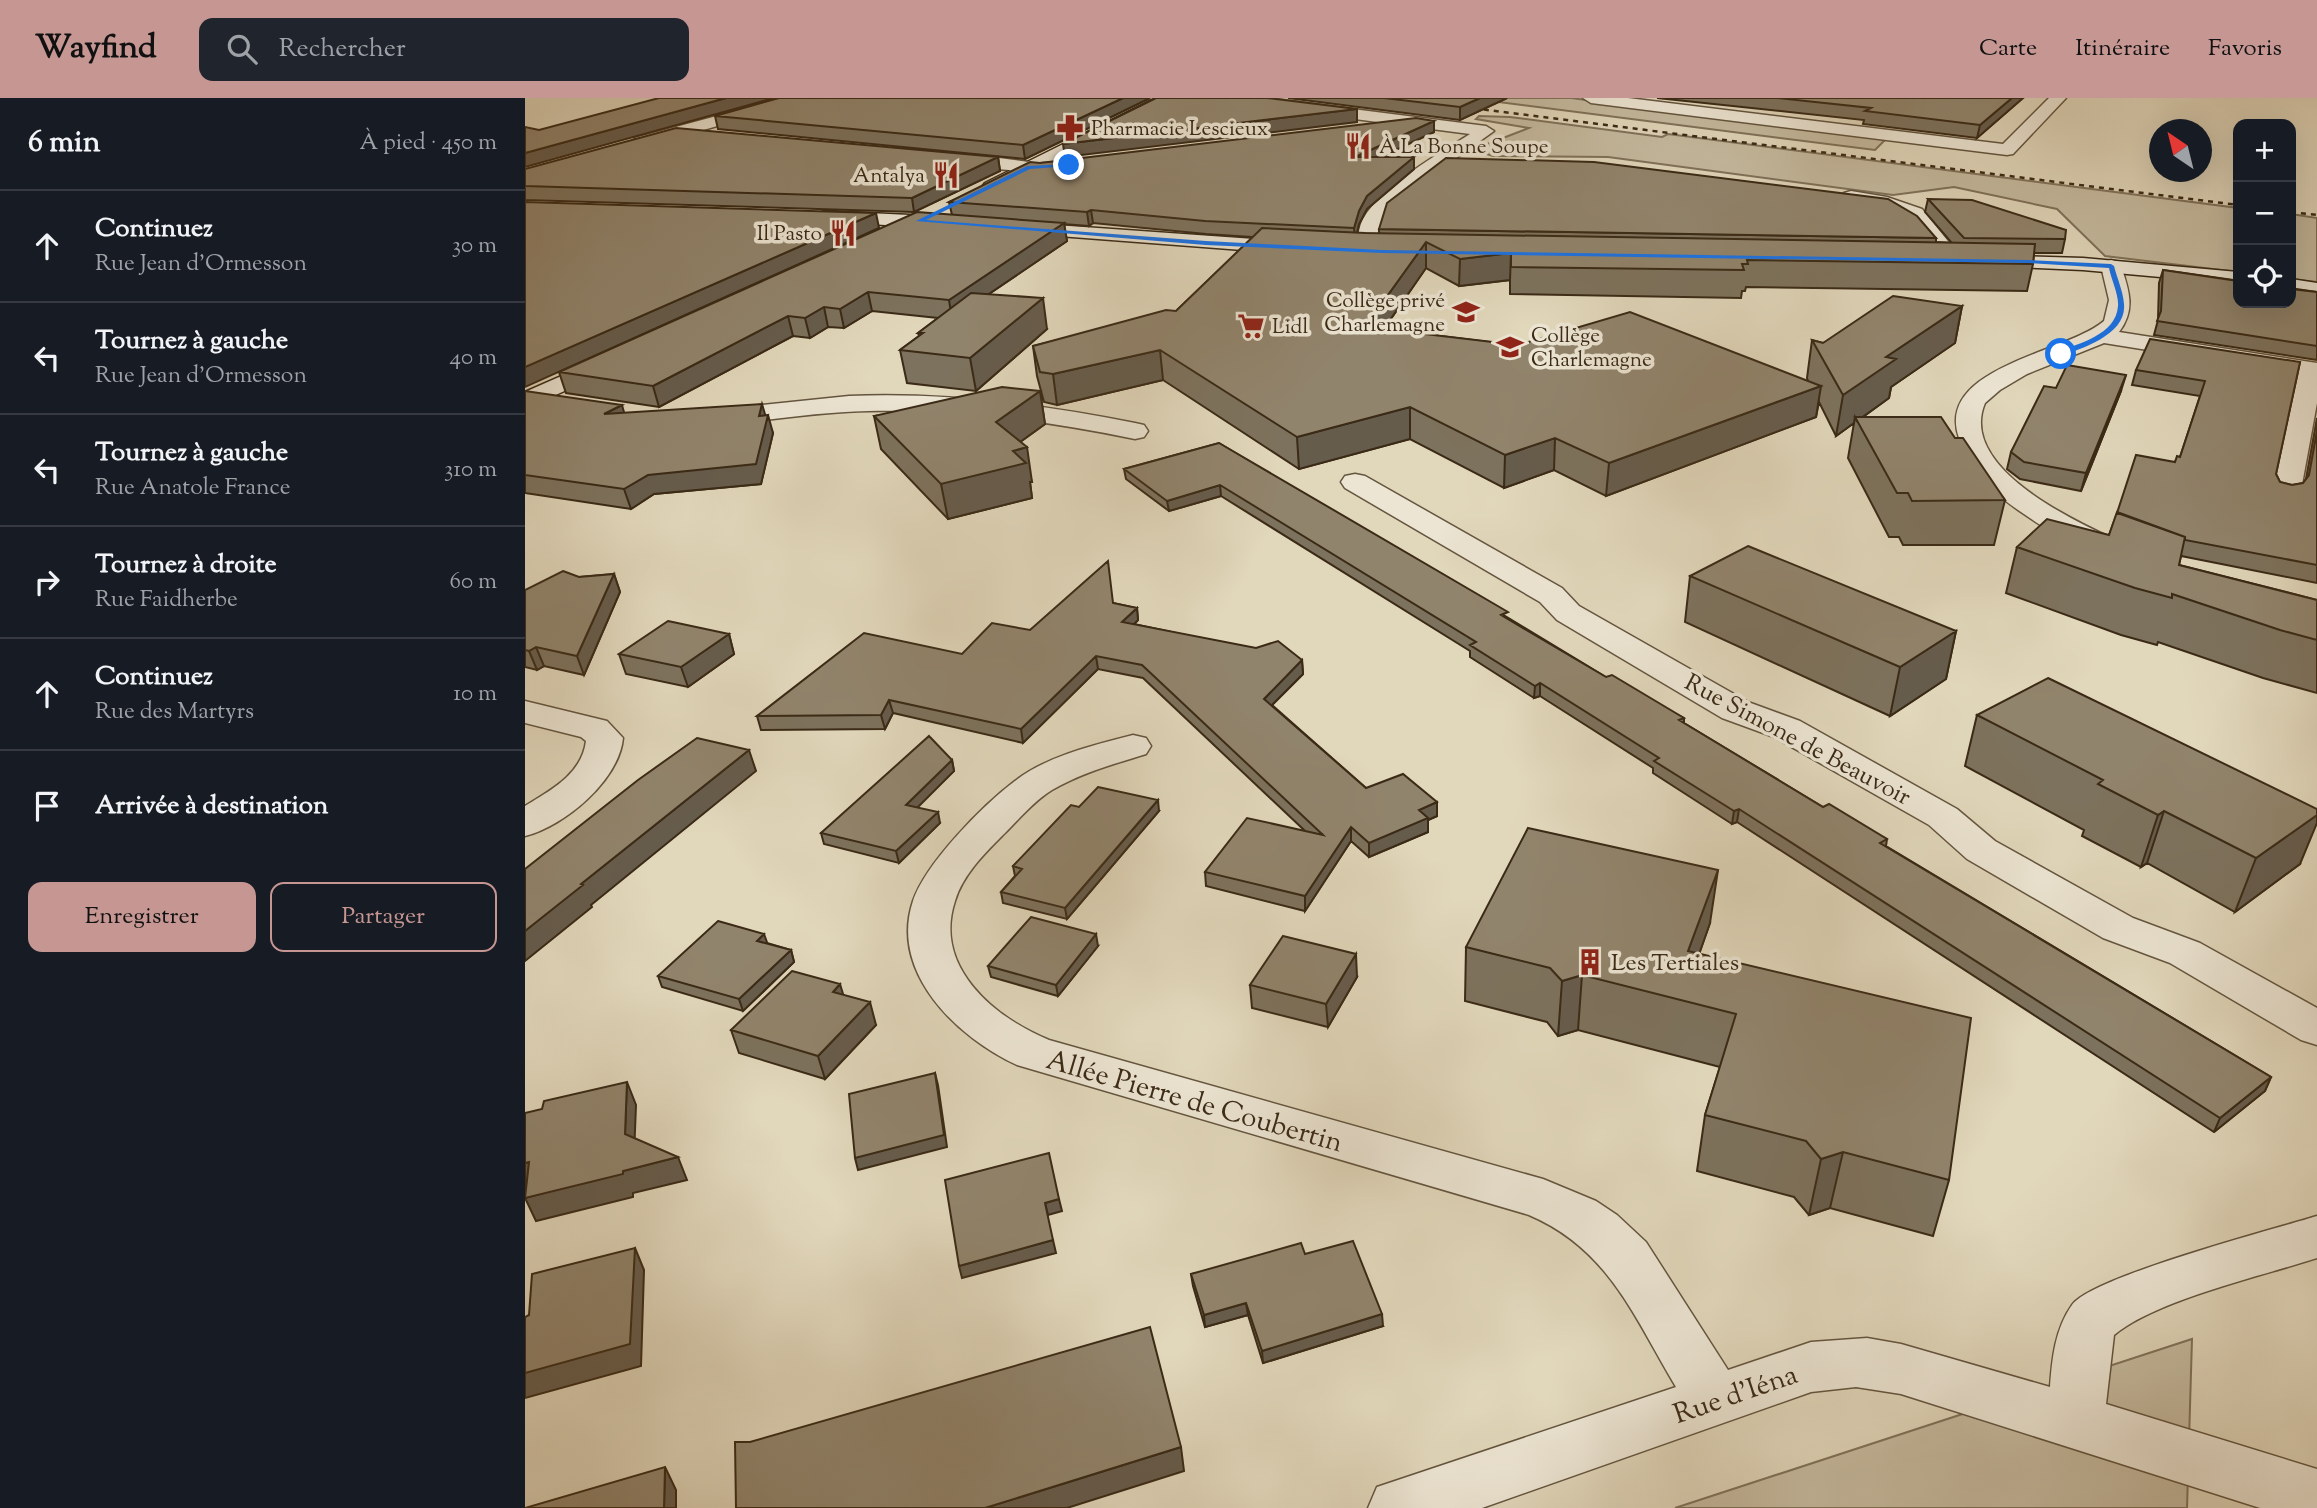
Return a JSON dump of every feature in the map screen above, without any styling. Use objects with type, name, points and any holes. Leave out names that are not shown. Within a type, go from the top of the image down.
[{"type":"street","points":[[618,149],[800,98]]},
{"type":"street","points":[[1157,98],[1166,98]]},
{"type":"street","points":[[974,196],[1166,98]]},
{"type":"street","points":[[1231,98],[1486,131],[1441,161],[1377,212],[1370,226],[1366,251]]},
{"type":"street","points":[[1591,98],[2007,150],[2058,98]]},
{"type":"street","points":[[1215,105],[1276,114],[1303,107]]},
{"type":"street","points":[[1353,131],[1416,122]]},
{"type":"street","points":[[680,133],[731,137]]},
{"type":"street","points":[[923,154],[1029,167],[1081,164]]},
{"type":"street","points":[[1441,161],[1468,162]]},
{"type":"street","points":[[1832,194],[1880,201],[1915,213],[1954,261]]},
{"type":"street","points":[[877,239],[950,207]]},
{"type":"street","points":[[811,217],[968,224]]},
{"type":"street","points":[[993,226],[1387,252]]},
{"type":"street","points":[[1927,260],[2111,266],[2233,278]]},
{"type":"street","points":[[2111,266],[2121,311],[2115,323],[2102,336],[1995,382],[1974,400],[1968,423],[1976,451],[1990,472],[2009,489],[2068,528],[2131,557]]},
{"type":"street","points":[[2296,286],[2317,289]]},
{"type":"street","points":[[2102,336],[2314,369],[2298,478]]},
{"type":"street","points":[[527,400],[630,352]]},
{"type":"street","points":[[527,400],[569,405]]},
{"type":"street","points":[[694,419],[823,405],[912,403],[1022,410],[1135,431]]},
{"type":"street","name":"Rue Simone de Beauvoir","points":[[1355,482],[1551,595],[1568,613],[1735,710],[1787,729],[1943,817],[1982,850],[2118,928],[2185,953],[2317,1029]]},
{"type":"street","points":[[525,712],[594,729],[605,738],[606,751],[598,767],[579,785],[525,824]]},
{"type":"street","name":"Allée Pierre de Coubertin","points":[[1133,746],[1075,765],[1041,780],[1028,789],[954,864],[941,883],[932,902],[927,938],[940,974],[967,1011],[1010,1044],[1034,1053],[1543,1199],[1569,1209],[1610,1238],[1627,1257],[1715,1400]]},
{"type":"street","points":[[2076,1421],[2083,1356],[2093,1318],[2133,1296],[2317,1237]]},
{"type":"street","name":"Rue d'Iéna","points":[[1399,1508],[1811,1367],[1847,1360],[1901,1369],[2076,1421],[2317,1498]]},
{"type":"shaded area","points":[[1467,98],[1571,98],[1886,139],[1875,150]]},
{"type":"shaded area","points":[[1479,116],[1510,117],[1662,137],[1668,134],[2233,207],[2233,271],[2105,256],[2057,209],[1954,187],[1893,195],[1608,157],[1493,156],[1480,152],[1477,148],[1529,128],[1476,119]]},
{"type":"shaded area","points":[[2296,215],[2317,218],[2317,282],[2296,280]]},
{"type":"shaded area","points":[[2192,1339],[2187,1508],[1675,1508]]},
{"type":"building","points":[[659,98],[726,98],[525,153],[525,127],[539,130]]},
{"type":"building","points":[[779,98],[1123,98],[1023,145],[715,116]]},
{"type":"building","points":[[1156,98],[1267,98],[1357,109],[1063,144]]},
{"type":"building","points":[[1384,98],[1480,98],[1460,107]]},
{"type":"building","points":[[1777,98],[2012,98],[1980,125],[1865,111],[1871,108]]},
{"type":"building","points":[[1416,118],[1434,121],[1355,157],[1414,157],[1367,196],[1354,228],[1205,221],[1091,210],[1087,212],[949,202],[1030,162],[1040,163]]},
{"type":"building","points":[[676,128],[998,157],[912,198],[525,186],[525,169]]},
{"type":"building","points":[[1446,158],[1594,162],[1888,199],[1917,216],[1936,238],[1379,229],[1387,203]]},
{"type":"building","points":[[1928,199],[1972,200],[2066,230],[2065,239],[1964,238]]},
{"type":"building","points":[[525,202],[876,213],[525,367]]},
{"type":"building","points":[[917,212],[1064,223],[949,300],[868,292],[840,309],[824,307],[805,318],[788,316],[653,386],[559,372]]},
{"type":"building","points":[[1262,228],[1365,233],[2035,244],[2033,264],[1747,260],[1748,264],[1742,264],[1744,270],[1511,267],[1511,253],[1460,259],[1426,242],[1365,327],[1518,345],[1630,312],[1821,386],[1609,463],[1555,438],[1505,455],[1410,407],[1297,437],[1160,350],[1053,374],[1040,372],[1033,346],[1166,310],[1176,311]]},
{"type":"building","points":[[2163,270],[2233,280],[2233,308],[2296,308],[2296,290],[2317,292],[2317,346],[2157,321],[2161,311]]},
{"type":"building","points":[[971,293],[1043,298],[970,358],[900,350],[923,333],[918,333]]},
{"type":"building","points":[[1893,296],[1962,306],[1886,357],[1896,359],[1843,395],[1812,340],[1823,343]]},
{"type":"building","points":[[2150,339],[2300,362],[2276,474],[2280,482],[2292,485],[2303,483],[2309,475],[2317,431],[2317,565],[2185,540],[2185,537],[2117,513],[2136,455],[2175,462],[2177,456],[2180,457],[2205,381],[2136,370]]},
{"type":"building","points":[[2067,365],[2126,375],[2086,473],[2024,462],[2011,452],[2044,386],[2056,388]]},
{"type":"building","points":[[1002,387],[1040,391],[996,422],[1027,447],[1013,451],[1026,463],[941,484],[874,416]]},
{"type":"building","points":[[525,391],[622,405],[604,414],[762,404],[759,416],[768,415],[756,464],[648,475],[624,489],[525,475]]},
{"type":"building","points":[[1855,417],[1941,417],[1955,438],[1963,438],[2005,500],[1912,501],[1908,493],[1897,493]]},
{"type":"building","points":[[1219,443],[1508,612],[1501,615],[1606,677],[1612,675],[1684,718],[1679,720],[1823,807],[1829,804],[1887,839],[1880,843],[2271,1077],[2220,1118],[1739,809],[1734,811],[1654,761],[1659,758],[1540,683],[1535,686],[1470,645],[1476,642],[1220,485],[1167,501],[1124,469]]},
{"type":"building","points":[[2117,512],[2185,537],[2179,565],[2317,600],[2317,640],[2172,594],[2172,598],[2135,588],[2017,547],[2047,519],[2109,535]]},
{"type":"building","points":[[1748,546],[1956,631],[1900,667],[1690,576]]},
{"type":"building","points":[[1108,561],[1113,603],[1137,608],[1122,622],[1256,648],[1278,641],[1302,660],[1264,699],[1366,788],[1403,774],[1437,802],[1419,810],[1428,818],[1369,843],[1351,827],[1305,896],[1205,872],[1247,818],[1323,835],[1142,665],[1096,656],[1021,729],[889,700],[881,715],[757,716],[864,633],[962,654],[992,623],[1030,630]]},
{"type":"building","points":[[563,571],[579,577],[614,574],[577,656],[536,647],[525,650],[525,590]]},
{"type":"building","points":[[668,621],[729,634],[681,667],[619,654]]},
{"type":"building","points":[[2048,678],[2317,809],[2317,815],[2256,858],[2164,811],[2158,815],[2098,784],[2103,780],[1977,715]]},
{"type":"building","points":[[929,736],[952,760],[906,805],[938,812],[896,851],[821,833]]},
{"type":"building","points":[[697,738],[749,750],[525,931],[525,869],[638,780]]},
{"type":"building","points":[[1098,787],[1158,800],[1065,908],[1001,892],[1022,869],[1013,866],[1071,805],[1079,807]]},
{"type":"building","points":[[1528,828],[1718,870],[1688,951],[1971,1018],[1949,1180],[1843,1152],[1821,1159],[1806,1141],[1705,1115],[1736,1014],[1582,975],[1562,981],[1550,968],[1466,947]]},
{"type":"building","points":[[1031,917],[1096,934],[1056,985],[988,966]]},
{"type":"building","points":[[718,921],[764,934],[757,941],[791,950],[739,999],[658,976]]},
{"type":"building","points":[[1283,936],[1356,954],[1326,1004],[1250,985]]},
{"type":"building","points":[[792,971],[840,984],[833,992],[870,1002],[818,1056],[731,1030]]},
{"type":"building","points":[[935,1073],[944,1135],[855,1158],[849,1094]]},
{"type":"building","points":[[627,1082],[625,1134],[678,1157],[623,1171],[623,1174],[525,1198],[529,1162],[525,1163],[525,1113],[542,1109],[544,1101]]},
{"type":"building","points":[[1049,1153],[1059,1199],[1045,1203],[1053,1240],[959,1266],[945,1180]]},
{"type":"building","points":[[1353,1241],[1382,1314],[1262,1351],[1246,1303],[1204,1315],[1191,1274],[1301,1243],[1305,1254]]},
{"type":"building","points":[[635,1248],[630,1344],[525,1373],[525,1317],[529,1315],[532,1274]]},
{"type":"building","points":[[1150,1327],[1181,1447],[985,1508],[736,1508],[735,1442],[750,1442]]},
{"type":"building","points":[[665,1467],[664,1508],[525,1508]]},
{"type":"railway","points":[[1464,107],[2233,204]]},
{"type":"railway","points":[[2296,213],[2317,215]]},
{"type":"place","name":"Pharmacie Lescieux","points":[[1070,128]]},
{"type":"place","name":"À La Bonne Soupe","points":[[1358,146]]},
{"type":"place","name":"Antalya","points":[[946,175]]},
{"type":"place","name":"Il Pasto","points":[[843,233]]},
{"type":"place","name":"Collège privé Charlemagne","points":[[1466,312]]},
{"type":"place","name":"Lidl","points":[[1251,326]]},
{"type":"place","name":"Collège Charlemagne","points":[[1510,347]]},
{"type":"place","name":"Les Tertiales","points":[[1590,962]]},
{"type":"route","points":[[1069,165],[1029,167],[919,221],[1206,243],[1382,251],[2029,262],[2111,266],[2121,306],[2115,323],[2102,336],[2061,354]]}]
